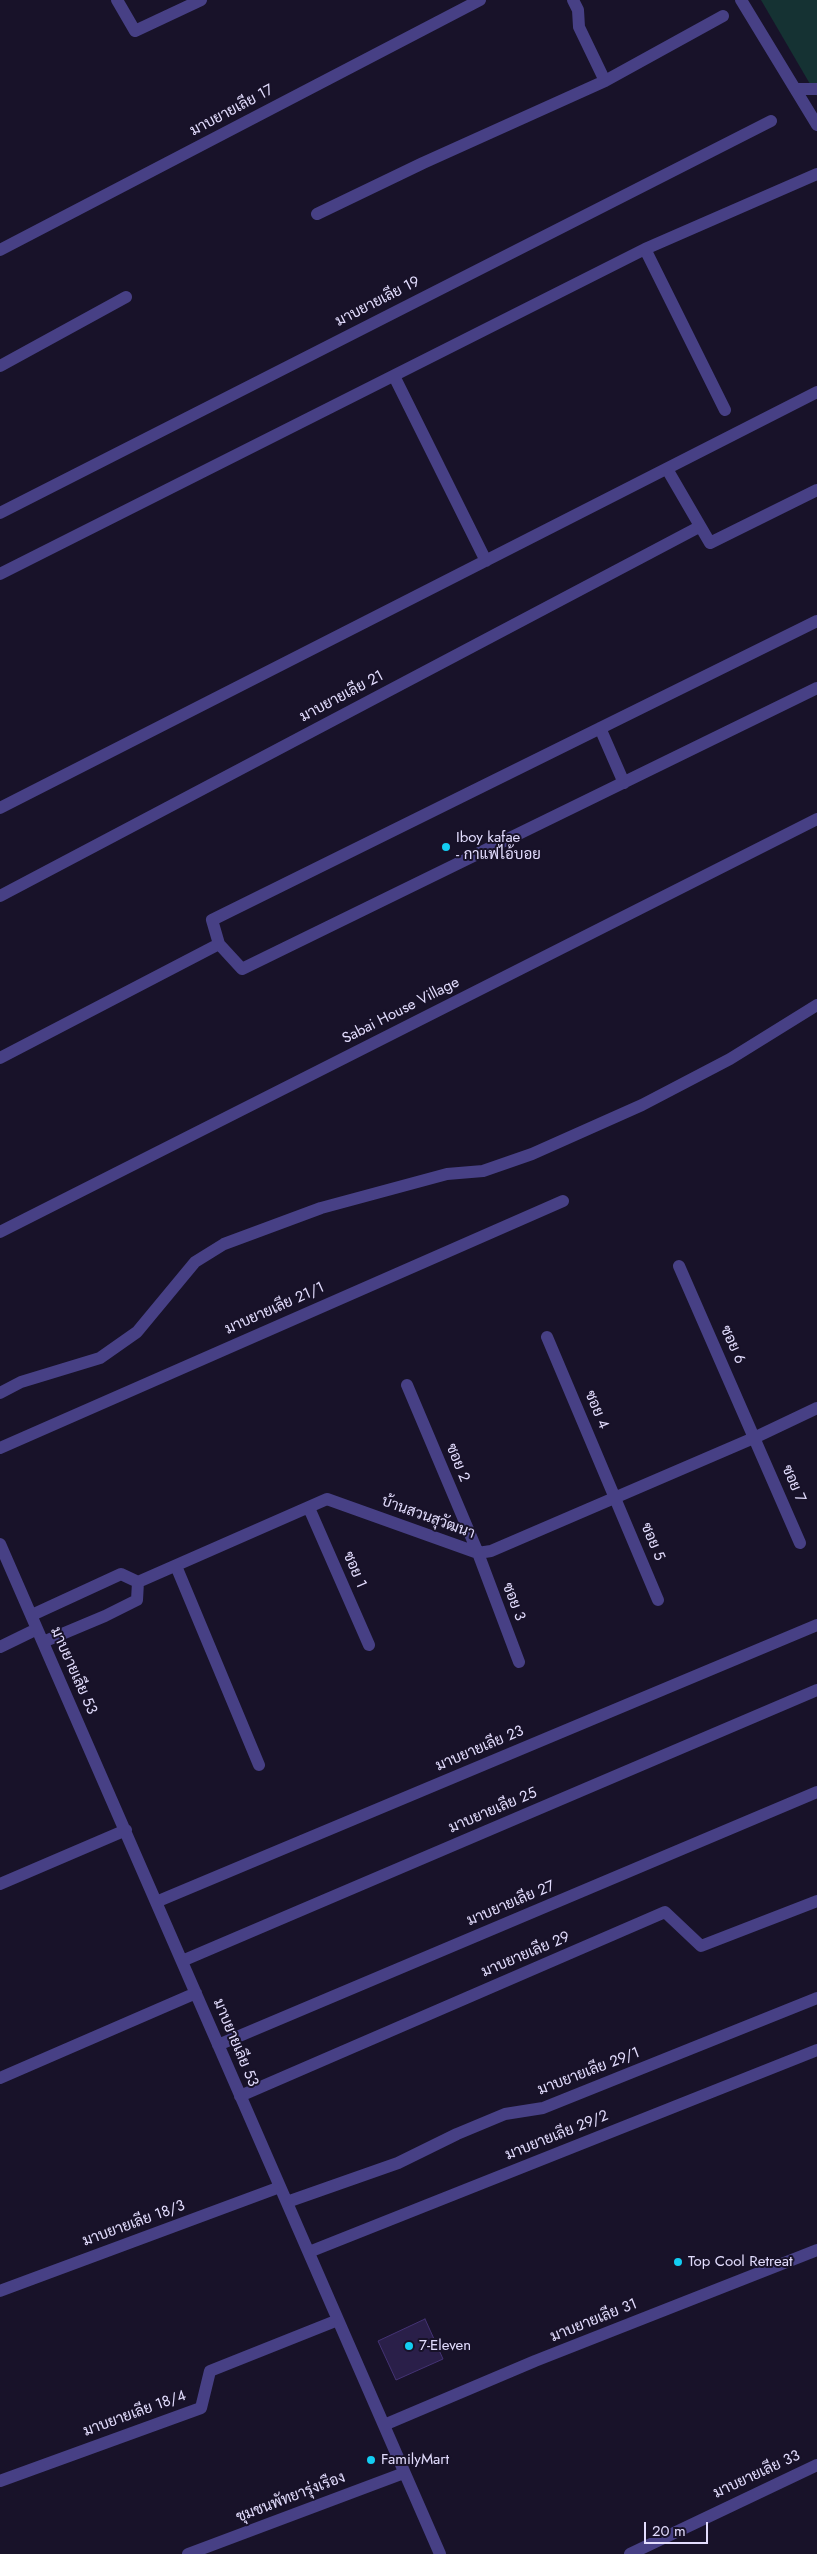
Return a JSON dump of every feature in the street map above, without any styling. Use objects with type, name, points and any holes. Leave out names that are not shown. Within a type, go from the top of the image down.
[{"type":"street","points":[[117,0],[135,31],[201,0]]},
{"type":"street","name":"มาบยายเลีย 17","points":[[0,250],[480,0]]},
{"type":"street","points":[[573,0],[578,10],[579,27],[605,81]]},
{"type":"street","points":[[741,0],[817,126]]},
{"type":"street","points":[[317,214],[423,162],[605,81],[723,16]]},
{"type":"street","points":[[795,89],[817,89]]},
{"type":"street","name":"มาบยายเลีย 19","points":[[0,513],[771,121]]},
{"type":"street","points":[[0,574],[645,250],[817,174]]},
{"type":"street","points":[[645,250],[725,410]]},
{"type":"street","points":[[0,366],[126,298]]},
{"type":"street","points":[[394,376],[486,561]]},
{"type":"street","points":[[0,808],[817,392]]},
{"type":"street","points":[[667,469],[710,543],[817,490]]},
{"type":"street","name":"มาบยายเลีย 21","points":[[0,896],[699,527]]},
{"type":"street","points":[[817,621],[212,920],[219,944],[242,969],[817,688]]},
{"type":"street","points":[[600,728],[624,783]]},
{"type":"street","name":"Sabai House Village","points":[[0,1232],[817,819]]},
{"type":"street","points":[[0,1058],[219,944]]},
{"type":"street","points":[[0,1393],[21,1382],[100,1358],[137,1332],[195,1262],[224,1244],[321,1208],[447,1174],[483,1171],[532,1154],[669,1091],[730,1059],[817,1005]]},
{"type":"street","name":"มาบยายเลีย 21/1","points":[[0,1448],[562,1201]]},
{"type":"street","name":"ซอย 6","points":[[679,1266],[756,1437]]},
{"type":"street","name":"ซอย 4","points":[[548,1337],[615,1496]]},
{"type":"street","name":"ซอย 2","points":[[407,1385],[478,1553]]},
{"type":"street","name":"บ้านสวนสุวัฒนา","points":[[138,1582],[328,1499],[478,1553],[491,1551],[615,1496],[756,1437],[817,1408]]},
{"type":"street","name":"ซอย 7","points":[[756,1437],[800,1543]]},
{"type":"street","name":"ซอย 5","points":[[615,1496],[658,1600]]},
{"type":"street","name":"ซอย 1","points":[[309,1508],[369,1645]]},
{"type":"street","name":"มาบยายเลีย 53","points":[[0,1544],[440,2554]]},
{"type":"street","name":"ซอย 3","points":[[478,1553],[519,1662]]},
{"type":"street","points":[[176,1566],[259,1765]]},
{"type":"street","points":[[32,1615],[121,1574],[138,1582],[137,1600],[105,1616],[43,1642]]},
{"type":"street","name":"มาบยายเลีย 23","points":[[156,1902],[817,1626]]},
{"type":"street","points":[[0,1648],[37,1628]]},
{"type":"street","name":"มาบยายเลีย 25","points":[[182,1961],[817,1690]]},
{"type":"street","name":"มาบยายเลีย 27","points":[[218,2045],[817,1792]]},
{"type":"street","points":[[0,1884],[126,1830]]},
{"type":"street","name":"มาบยายเลีย 29","points":[[240,2096],[665,1912],[702,1946],[817,1901]]},
{"type":"street","points":[[0,2078],[196,1994]]},
{"type":"street","name":"มาบยายเลีย 29/1","points":[[287,2202],[398,2163],[457,2134],[505,2114],[543,2108],[817,1998]]},
{"type":"street","name":"มาบยายเลีย 29/2","points":[[309,2252],[817,2050]]},
{"type":"street","name":"มาบยายเลีย 18/3","points":[[0,2291],[280,2187]]},
{"type":"street","name":"มาบยายเลีย 31","points":[[384,2425],[535,2362],[817,2250]]},
{"type":"street","name":"มาบยายเลีย 18/4","points":[[0,2481],[201,2408],[210,2371],[338,2320]]},
{"type":"street","name":"มาบยายเลีย 33","points":[[630,2554],[817,2465]]},
{"type":"street","name":"ชุมชนพัทยารุ่งเรือง","points":[[188,2554],[404,2473]]},
{"type":"green space","points":[[761,0],[817,0],[817,96]]},
{"type":"building","name":"7-Eleven","points":[[425,2319],[443,2359],[396,2380],[378,2341]]},
{"type":"place","name":"Iboy kafae - กาแฟไอ้บอย","points":[[446,847]]},
{"type":"place","name":"Top Cool Retreat","points":[[678,2262]]},
{"type":"place","name":"7-Eleven","points":[[409,2346]]},
{"type":"place","name":"FamilyMart","points":[[371,2460]]}]
